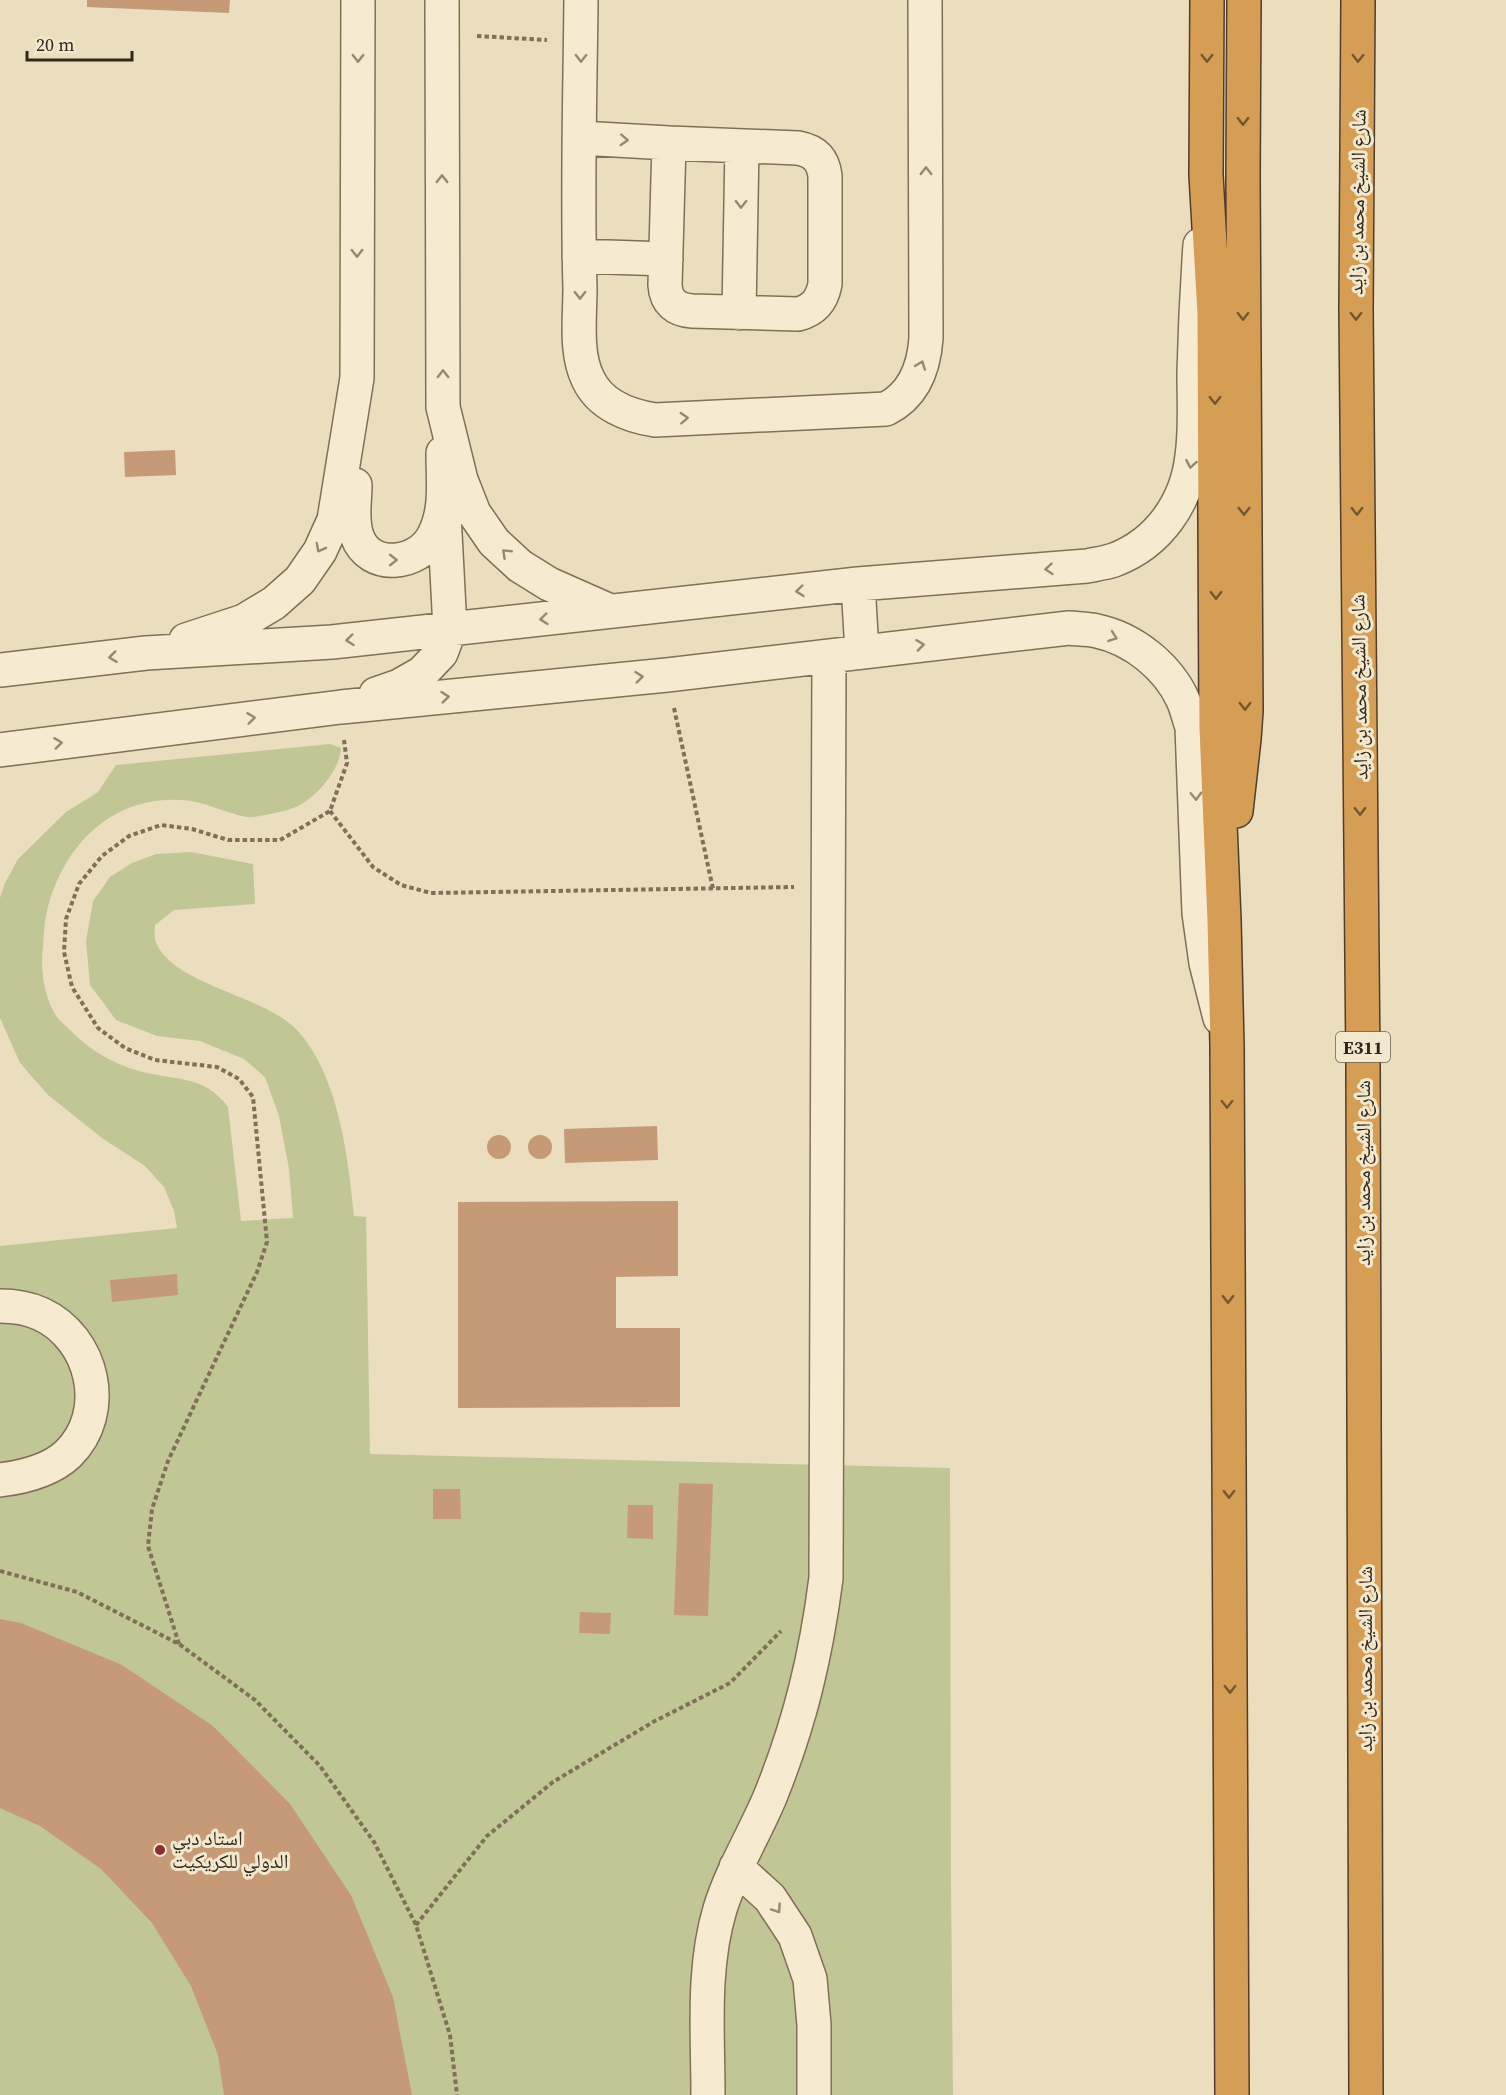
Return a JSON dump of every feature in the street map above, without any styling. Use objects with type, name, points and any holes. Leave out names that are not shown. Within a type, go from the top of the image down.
[{"type":"highway","points":[[1207,0],[1206,175],[1214,313],[1216,727],[1227,1046],[1232,2095]]},
{"type":"highway","points":[[1224,920],[1244,739],[1245,711],[1244,0]]},
{"type":"highway","name":"شارع الشيخ محمد بن زايد","points":[[1358,0],[1356,309],[1363,1065],[1366,2095]]},
{"type":"street","points":[[358,0],[357,378],[354,524],[357,537],[364,548],[374,556],[386,561],[400,561],[425,548],[434,536],[444,506]]},
{"type":"street","points":[[341,707],[399,686],[422,673],[441,653],[450,629],[444,506],[442,0]]},
{"type":"street","points":[[581,0],[579,256],[581,357],[588,380],[602,397],[634,416],[655,420],[886,409],[899,403],[911,388],[922,363],[926,346],[925,0]]},
{"type":"street","points":[[580,138],[806,150],[820,159],[825,176],[825,284],[819,301],[806,312],[798,314],[692,311],[676,307],[666,294],[669,143]]},
{"type":"street","points":[[739,313],[742,146]]},
{"type":"street","points":[[0,670],[146,653],[254,648],[450,629],[858,584],[1087,566],[1114,560],[1139,547],[1160,530],[1177,507],[1188,482],[1193,455],[1195,306],[1206,175]]},
{"type":"street","points":[[579,256],[666,259]]},
{"type":"street","points":[[146,653],[244,621],[274,603],[300,580],[320,551],[334,520],[357,378]]},
{"type":"street","points":[[443,407],[461,480],[474,513],[494,542],[519,566],[549,584],[611,612]]},
{"type":"street","points":[[858,584],[862,652]]},
{"type":"street","points":[[0,750],[341,707],[667,675],[1069,628],[1098,632],[1125,641],[1149,657],[1170,677],[1184,701],[1192,728],[1199,913],[1206,963],[1227,1046]]},
{"type":"street","points":[[708,2095],[710,1955],[720,1909],[789,1747],[806,1691],[816,1646],[826,1578],[829,656]]},
{"type":"street","points":[[0,1306],[19,1307],[41,1314],[60,1327],[76,1344],[87,1365],[93,1388],[91,1412],[83,1434],[68,1454],[48,1468],[33,1474],[0,1480]]},
{"type":"street","points":[[736,1868],[770,1898],[795,1936],[807,1968],[814,2025],[814,2095]]},
{"type":"path","points":[[442,34],[581,42]]},
{"type":"path","points":[[667,675],[713,890]]},
{"type":"path","points":[[179,1644],[148,1546],[152,1509],[168,1461],[257,1272],[267,1242],[253,1097],[239,1079],[217,1067],[155,1060],[125,1048],[98,1028],[72,987],[64,952],[66,919],[79,884],[102,856],[129,836],[160,825],[192,829],[228,840],[280,840],[330,811],[347,763],[341,707]]},
{"type":"path","points":[[330,811],[373,867],[401,885],[431,893],[713,890],[828,886]]},
{"type":"path","points":[[0,1571],[77,1592],[179,1644],[255,1700],[320,1766],[374,1842],[416,1925],[450,2035],[457,2095]]},
{"type":"path","points":[[416,1925],[487,1836],[553,1782],[652,1722],[730,1683],[783,1629]]},
{"type":"green space","points":[[330,744],[341,748],[332,774],[304,803],[292,808],[249,817],[190,801],[156,801],[112,816],[94,830],[78,846],[65,866],[54,887],[46,915],[42,956],[49,1001],[58,1019],[93,1050],[110,1060],[139,1071],[188,1080],[219,1096],[228,1107],[241,1221],[293,1218],[289,1169],[279,1116],[265,1077],[244,1059],[200,1041],[157,1036],[116,1020],[90,985],[86,941],[93,901],[110,877],[132,863],[156,854],[191,852],[253,864],[255,904],[174,910],[155,925],[155,939],[163,954],[178,967],[283,1019],[298,1031],[312,1050],[323,1071],[339,1119],[354,1216],[366,1217],[370,1454],[950,1468],[953,2095],[0,2095],[0,1246],[177,1228],[174,1211],[164,1187],[145,1166],[102,1138],[48,1095],[20,1063],[0,1018],[0,898],[18,859],[66,812],[98,792],[116,765]]},
{"type":"building","points":[[87,0],[230,0],[229,13],[87,7]]},
{"type":"building","points":[[175,450],[176,475],[125,477],[124,452]]},
{"type":"building","points":[[657,1126],[658,1160],[565,1163],[564,1129]]},
{"type":"building","points":[[499,1135],[504,1136],[510,1142],[510,1152],[504,1158],[499,1159],[494,1158],[488,1152],[487,1147],[488,1142],[494,1136]]},
{"type":"building","points":[[540,1135],[549,1138],[552,1147],[549,1156],[540,1159],[531,1156],[528,1147],[531,1138]]},
{"type":"building","points":[[678,1201],[678,1276],[616,1277],[616,1328],[680,1328],[680,1407],[458,1408],[458,1202]]},
{"type":"building","points":[[177,1274],[178,1295],[112,1302],[110,1280]]},
{"type":"building","points":[[679,1483],[713,1484],[708,1616],[674,1615]]},
{"type":"building","points":[[433,1489],[460,1489],[461,1519],[433,1519]]},
{"type":"building","points":[[628,1505],[653,1505],[653,1539],[627,1538]]},
{"type":"building","points":[[580,1612],[611,1613],[610,1634],[579,1633]]},
{"type":"building","name":"استاد دبي الدولي للكريكيت","points":[[0,1619],[21,1623],[122,1665],[213,1726],[290,1804],[351,1895],[393,1997],[412,2095],[224,2095],[218,2055],[191,1986],[152,1923],[101,1869],[40,1826],[0,1808]]},
{"type":"place","name":"استاد دبي الدولي للكريكيت","points":[[160,1850]]}]
